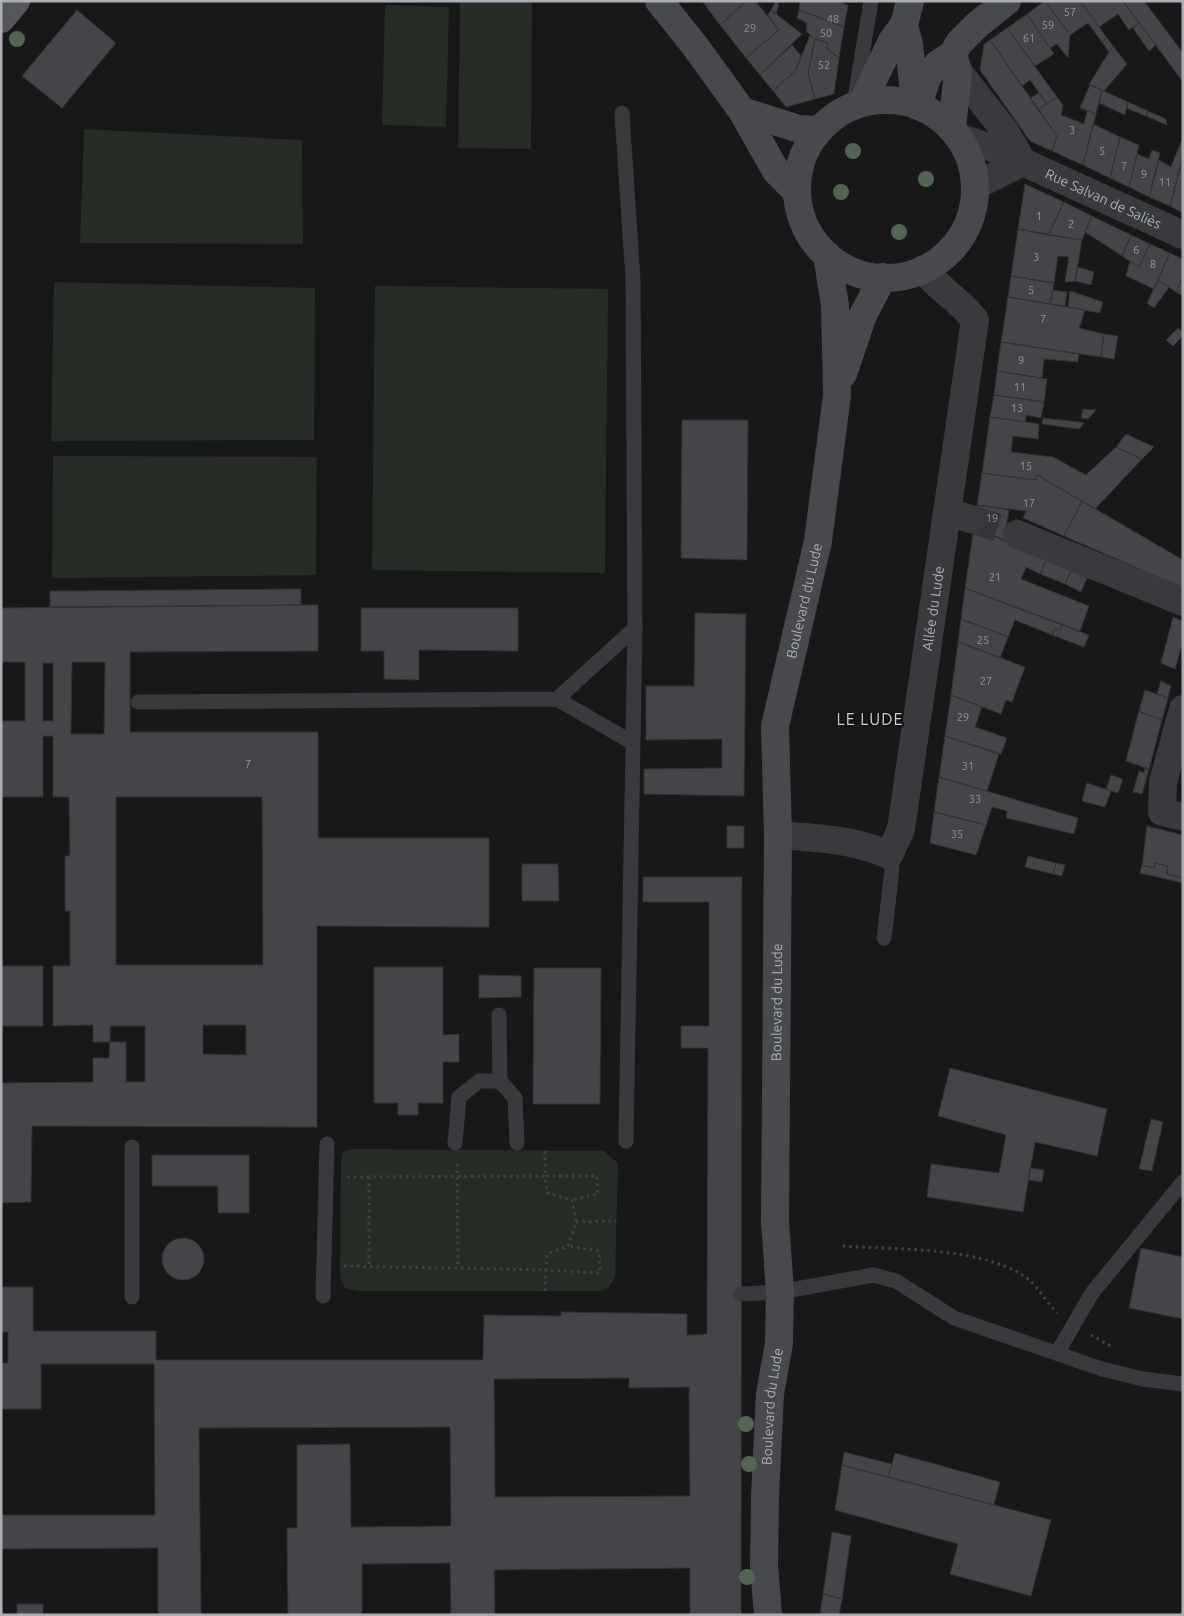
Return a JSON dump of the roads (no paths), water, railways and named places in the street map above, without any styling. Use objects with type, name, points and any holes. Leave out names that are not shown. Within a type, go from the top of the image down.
[{"type":"main road","points":[[1,19],[16,1]]},
{"type":"main road","points":[[659,1],[695,46],[742,111],[776,171],[797,192]]},
{"type":"main road","points":[[955,133],[956,62],[959,43],[977,24],[1007,1]]},
{"type":"main road","points":[[857,105],[907,13]]},
{"type":"main road","points":[[907,13],[916,105]]},
{"type":"main road","points":[[916,105],[928,75],[938,64],[956,62]]},
{"type":"main road","points":[[897,100],[916,105],[931,112],[955,133],[967,152],[975,186],[973,207],[963,233],[956,244],[941,259],[923,270],[883,278],[862,274],[844,266],[827,255],[811,237],[801,216],[797,192],[799,170],[806,149],[819,130],[831,118],[857,105],[897,100]]},
{"type":"main road","points":[[742,111],[799,129],[819,130]]},
{"type":"main road","points":[[827,255],[836,305],[837,395]]},
{"type":"main road","points":[[837,395],[863,315],[883,278]]},
{"type":"main road","name":"Boulevard du Lude","points":[[768,1615],[764,1565],[765,1496],[770,1394],[779,1343],[780,1292],[775,1221],[778,835],[775,726],[818,541],[837,395]]},
{"type":"street","points":[[956,62],[1004,130],[1023,162],[975,186]]},
{"type":"street","name":"Rue Salvan de Saliès","points":[[955,133],[1183,235]]},
{"type":"street","name":"Allée du Lude","points":[[889,855],[901,829],[959,516],[975,320],[963,304],[933,283],[923,270]]},
{"type":"street","points":[[1017,534],[1183,602]]},
{"type":"street","points":[[1183,709],[1163,782],[1162,812],[1183,817]]},
{"type":"street","points":[[778,835],[828,839],[872,847],[889,855]]},
{"type":"lane","points":[[857,105],[871,1]]},
{"type":"lane","points":[[622,114],[633,280],[635,628],[626,1141]]},
{"type":"lane","points":[[557,699],[635,628]]},
{"type":"lane","points":[[138,702],[557,699],[633,743]]},
{"type":"lane","points":[[884,938],[892,870],[889,855]]},
{"type":"lane","points":[[499,1015],[500,1081],[515,1098],[517,1143]]},
{"type":"lane","points":[[455,1143],[459,1097],[479,1081],[500,1081]]},
{"type":"lane","points":[[323,1296],[326,1144]]},
{"type":"lane","points":[[132,1147],[132,1297]]},
{"type":"lane","points":[[1057,1354],[1092,1293],[1183,1182]]},
{"type":"lane","points":[[741,1294],[780,1292],[873,1275],[896,1281],[954,1318],[1110,1371],[1143,1379],[1183,1384]]},
{"type":"tunnel","points":[[971,519],[1017,534]]},
{"type":"district","name":"LE LUDE","points":[[870,719]]}]
